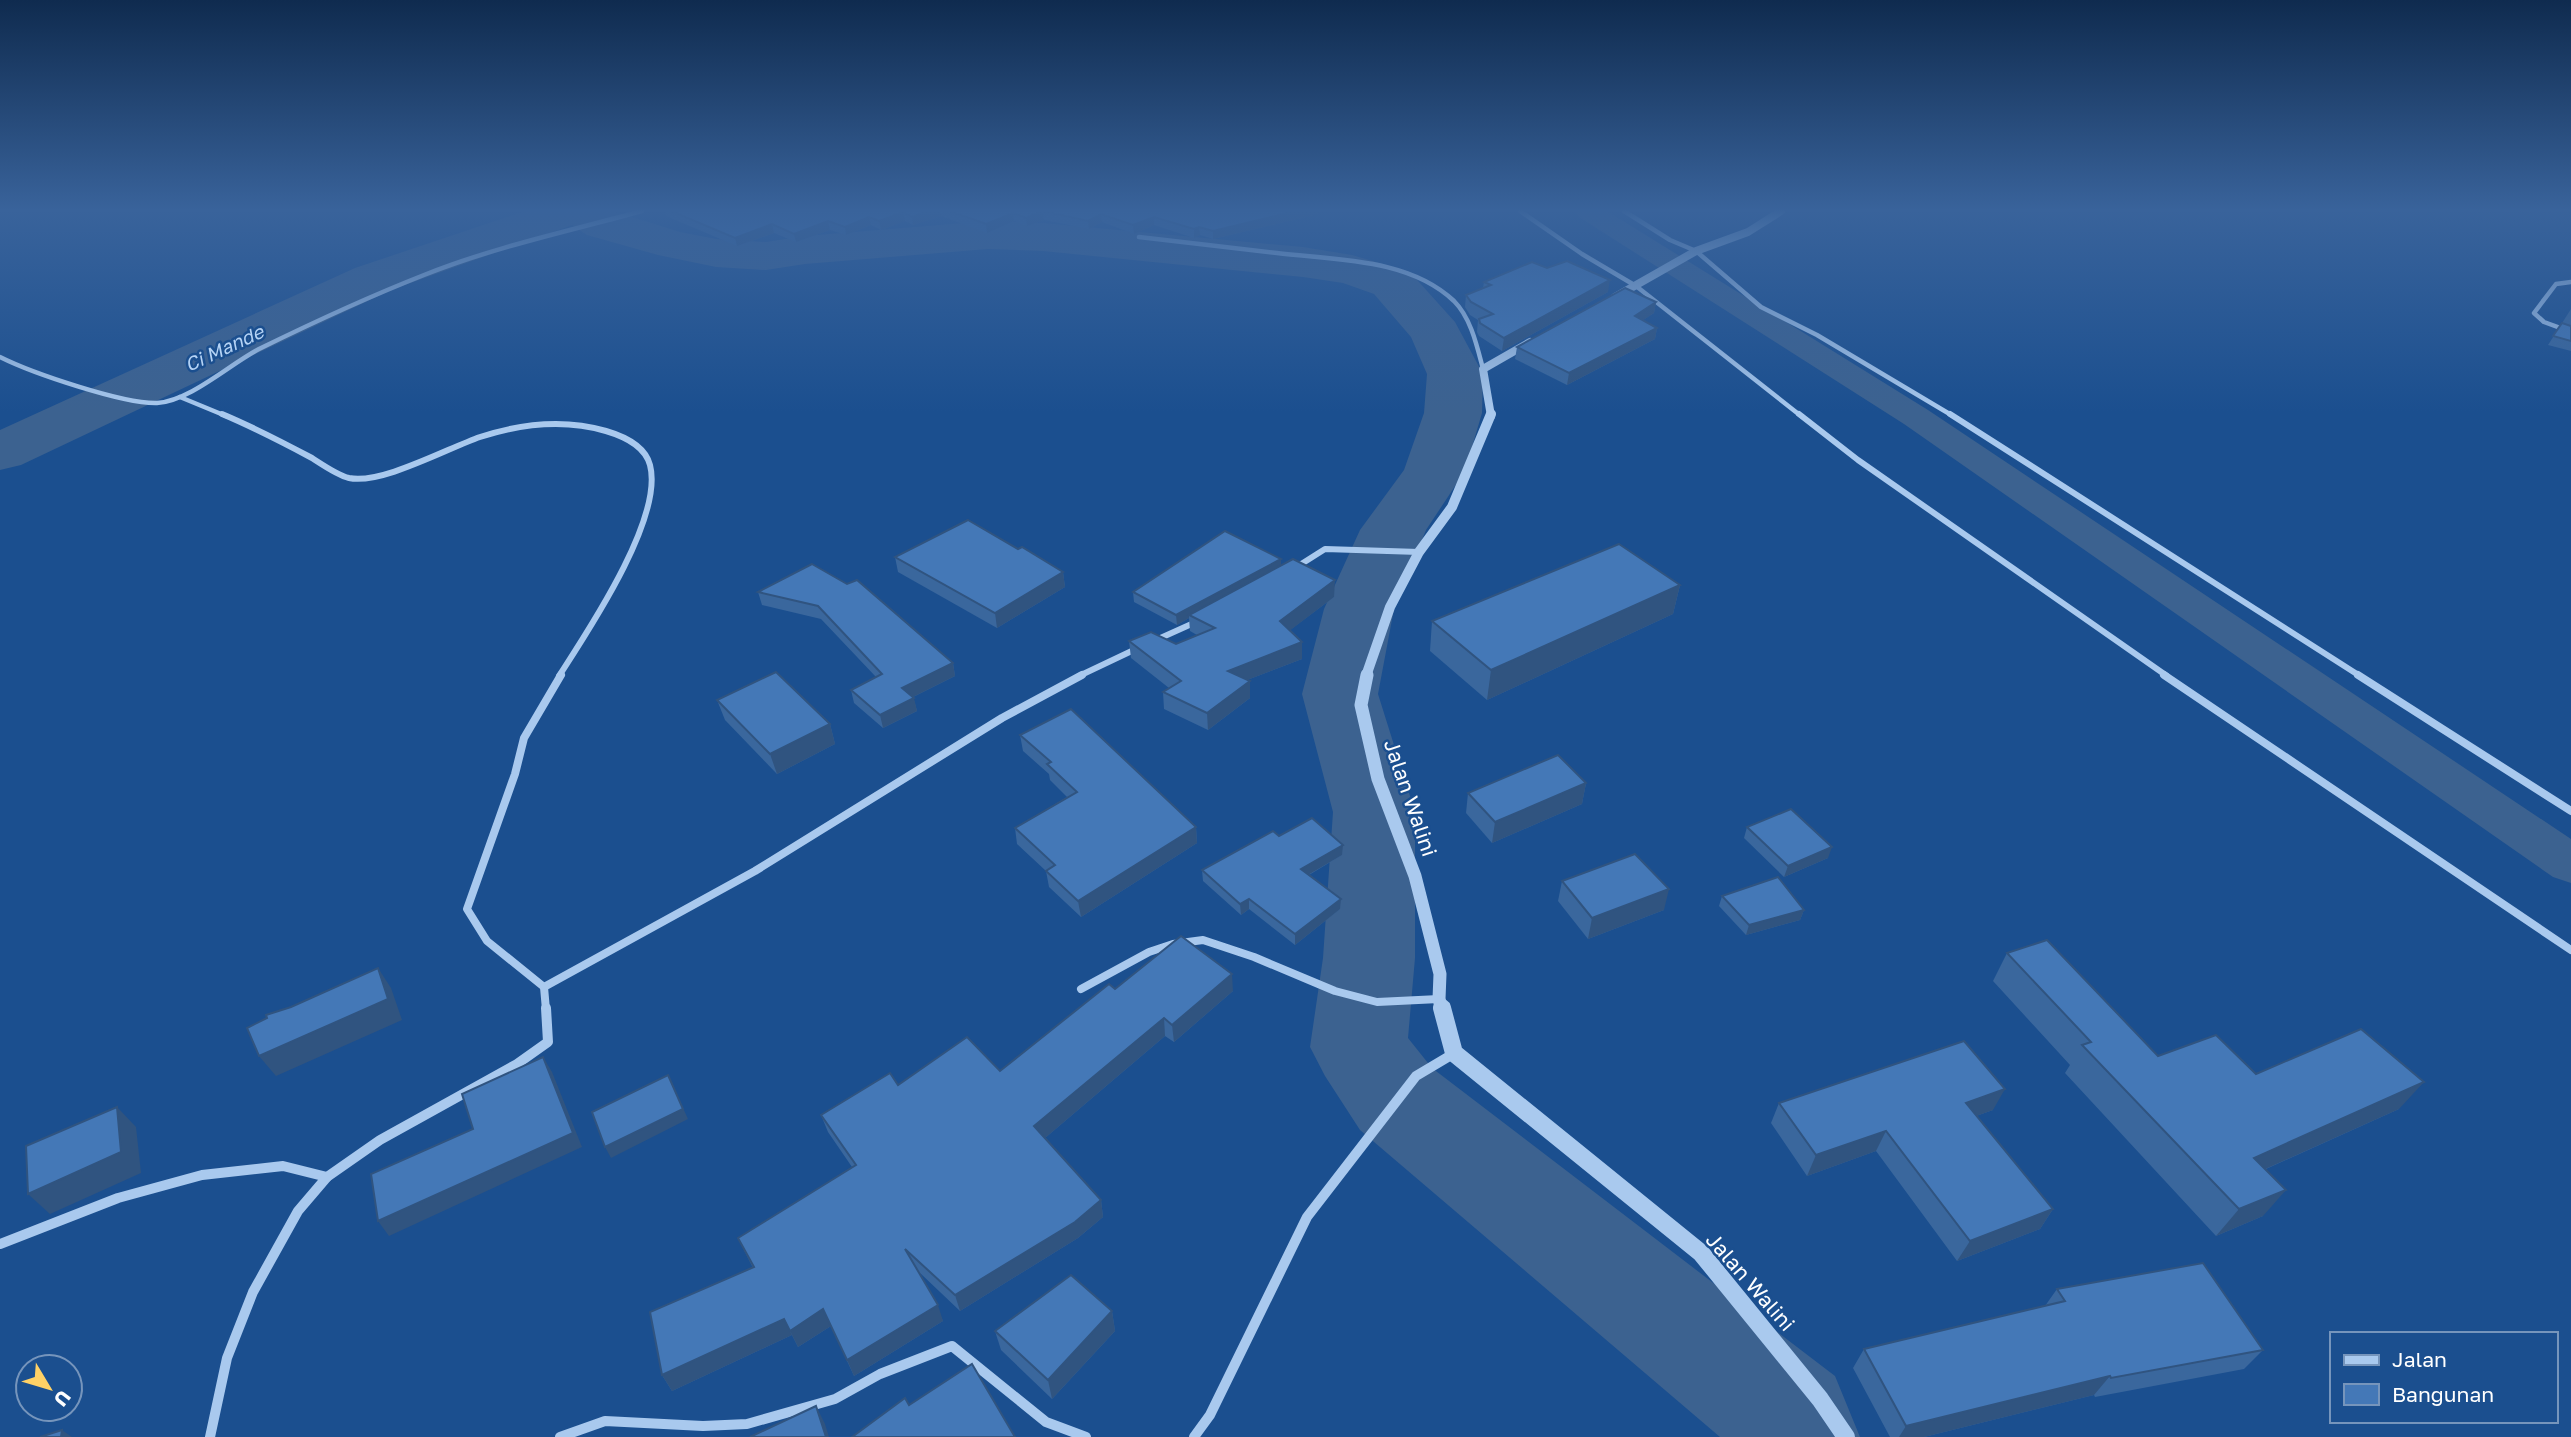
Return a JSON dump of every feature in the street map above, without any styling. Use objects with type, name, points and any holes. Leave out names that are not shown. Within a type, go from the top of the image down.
[{"type":"street","points":[[0,357],[20,367],[70,383],[141,402],[159,403],[180,397],[258,350],[417,278]]},
{"type":"street","points":[[1420,278],[1456,303],[1475,337],[1483,369],[1544,334]]},
{"type":"street","points":[[1629,278],[1640,284],[1858,460],[2147,663],[2571,950]]},
{"type":"street","points":[[1601,304],[1650,278]]},
{"type":"street","points":[[1726,278],[1761,307],[1817,335],[1955,417],[2571,811]]},
{"type":"street","points":[[2571,282],[2556,284],[2534,313],[2544,322],[2571,332]]},
{"type":"street","name":"Jalan Walini","points":[[1483,369],[1491,416],[1452,507],[1419,552],[1390,607],[1376,641],[1361,705],[1378,779],[1415,876],[1440,974],[1439,999],[1454,1054],[1702,1253],[1820,1399],[1846,1437]]},
{"type":"street","points":[[180,397],[254,427],[348,478],[365,480],[387,474],[506,428],[539,424],[573,425],[606,431],[635,443],[651,465],[651,500],[628,558],[583,640],[524,735],[518,765],[491,834],[467,909],[487,941],[544,987],[548,1042],[517,1064],[380,1140],[327,1177],[298,1211],[254,1292],[227,1358],[210,1437]]},
{"type":"street","points":[[1281,577],[1325,550],[1419,552]]},
{"type":"street","points":[[544,987],[585,961],[782,855],[1084,672],[1200,620]]},
{"type":"street","points":[[1081,989],[1149,952],[1173,944],[1203,940],[1254,957],[1335,991],[1377,1002],[1439,999]]},
{"type":"street","points":[[1194,1437],[1210,1415],[1307,1217],[1416,1076],[1454,1054]]},
{"type":"street","points":[[0,1244],[118,1198],[202,1175],[283,1166],[327,1177]]},
{"type":"street","points":[[560,1437],[605,1421],[703,1426],[747,1423],[835,1399],[880,1374],[952,1346],[1046,1422],[1086,1437]]},
{"type":"building","points":[[1493,278],[1610,280],[1504,338],[1480,323],[1479,319],[1493,314],[1471,302],[1466,295],[1491,285],[1484,282]]},
{"type":"building","points":[[1625,288],[1656,302],[1635,316],[1657,328],[1569,373],[1517,347]]},
{"type":"building","points":[[2562,323],[2571,326],[2571,341],[2553,336]]},
{"type":"building","points":[[968,520],[1018,549],[1022,547],[1063,572],[995,613],[895,557]]},
{"type":"building","points":[[1225,531],[1281,559],[1176,615],[1133,592]]},
{"type":"building","points":[[1619,544],[1680,585],[1491,670],[1432,621]]},
{"type":"building","points":[[1293,559],[1335,580],[1280,621],[1302,642],[1228,671],[1250,681],[1207,713],[1163,692],[1181,681],[1129,641],[1151,632],[1176,644],[1215,628],[1189,615]]},
{"type":"building","points":[[812,564],[847,584],[857,580],[953,663],[902,688],[914,698],[880,715],[851,690],[882,674],[818,606],[758,592]]},
{"type":"building","points":[[776,672],[830,724],[770,754],[717,700]]},
{"type":"building","points":[[1071,709],[1196,827],[1078,901],[1046,871],[1055,865],[1015,828],[1077,792],[1047,764],[1051,762],[1020,735]]},
{"type":"building","points":[[1558,755],[1586,783],[1495,822],[1468,793]]},
{"type":"building","points":[[1791,809],[1832,847],[1788,866],[1747,827]]},
{"type":"building","points":[[1312,818],[1343,845],[1301,869],[1341,899],[1295,934],[1249,899],[1240,904],[1202,870],[1273,831],[1279,836]]},
{"type":"building","points":[[1635,854],[1669,889],[1592,918],[1562,881]]},
{"type":"building","points":[[1778,877],[1804,910],[1749,925],[1722,896]]},
{"type":"building","points":[[1181,936],[1232,974],[1172,1025],[1164,1018],[1034,1126],[1101,1200],[1075,1222],[955,1295],[905,1249],[938,1305],[847,1360],[823,1309],[790,1331],[784,1319],[662,1375],[650,1312],[754,1267],[738,1238],[856,1165],[821,1115],[890,1073],[898,1085],[967,1037],[1000,1071],[1109,984],[1115,989]]},
{"type":"building","points":[[2047,940],[2158,1056],[2216,1035],[2256,1074],[2361,1029],[2424,1082],[2254,1158],[2286,1190],[2239,1209],[2082,1045],[2091,1042],[2007,953]]},
{"type":"building","points":[[378,968],[388,999],[259,1056],[247,1028],[267,1018],[266,1015],[291,1007]]},
{"type":"building","points":[[1964,1041],[2005,1089],[1966,1103],[2053,1209],[1970,1241],[1886,1131],[1816,1155],[1779,1103]]},
{"type":"building","points":[[543,1057],[573,1133],[378,1221],[371,1174],[473,1129],[462,1094]]},
{"type":"building","points":[[668,1075],[683,1109],[605,1147],[592,1112]]},
{"type":"building","points":[[117,1107],[121,1152],[28,1194],[26,1146]]},
{"type":"building","points":[[2203,1263],[2263,1350],[2111,1378],[2110,1376],[1906,1426],[1864,1349],[2065,1301],[2057,1289]]},
{"type":"building","points":[[1071,1275],[1112,1311],[1048,1380],[995,1331]]},
{"type":"building","points":[[972,1364],[1015,1437],[852,1437],[905,1398],[909,1405]]},
{"type":"building","points":[[816,1406],[826,1437],[750,1437]]},
{"type":"building","points":[[62,1430],[61,1437],[40,1437]]},
{"type":"waterway","name":"Ci Mande","points":[[0,452],[376,278]]},
{"type":"waterway","points":[[1377,278],[1392,283],[1436,333],[1455,374],[1453,413],[1434,471],[1393,530],[1359,609],[1340,694],[1374,812],[1369,958],[1359,1047],[1396,1099],[1792,1419],[1799,1437]]},
{"type":"waterway","points":[[1695,278],[1916,417],[2571,864]]}]
